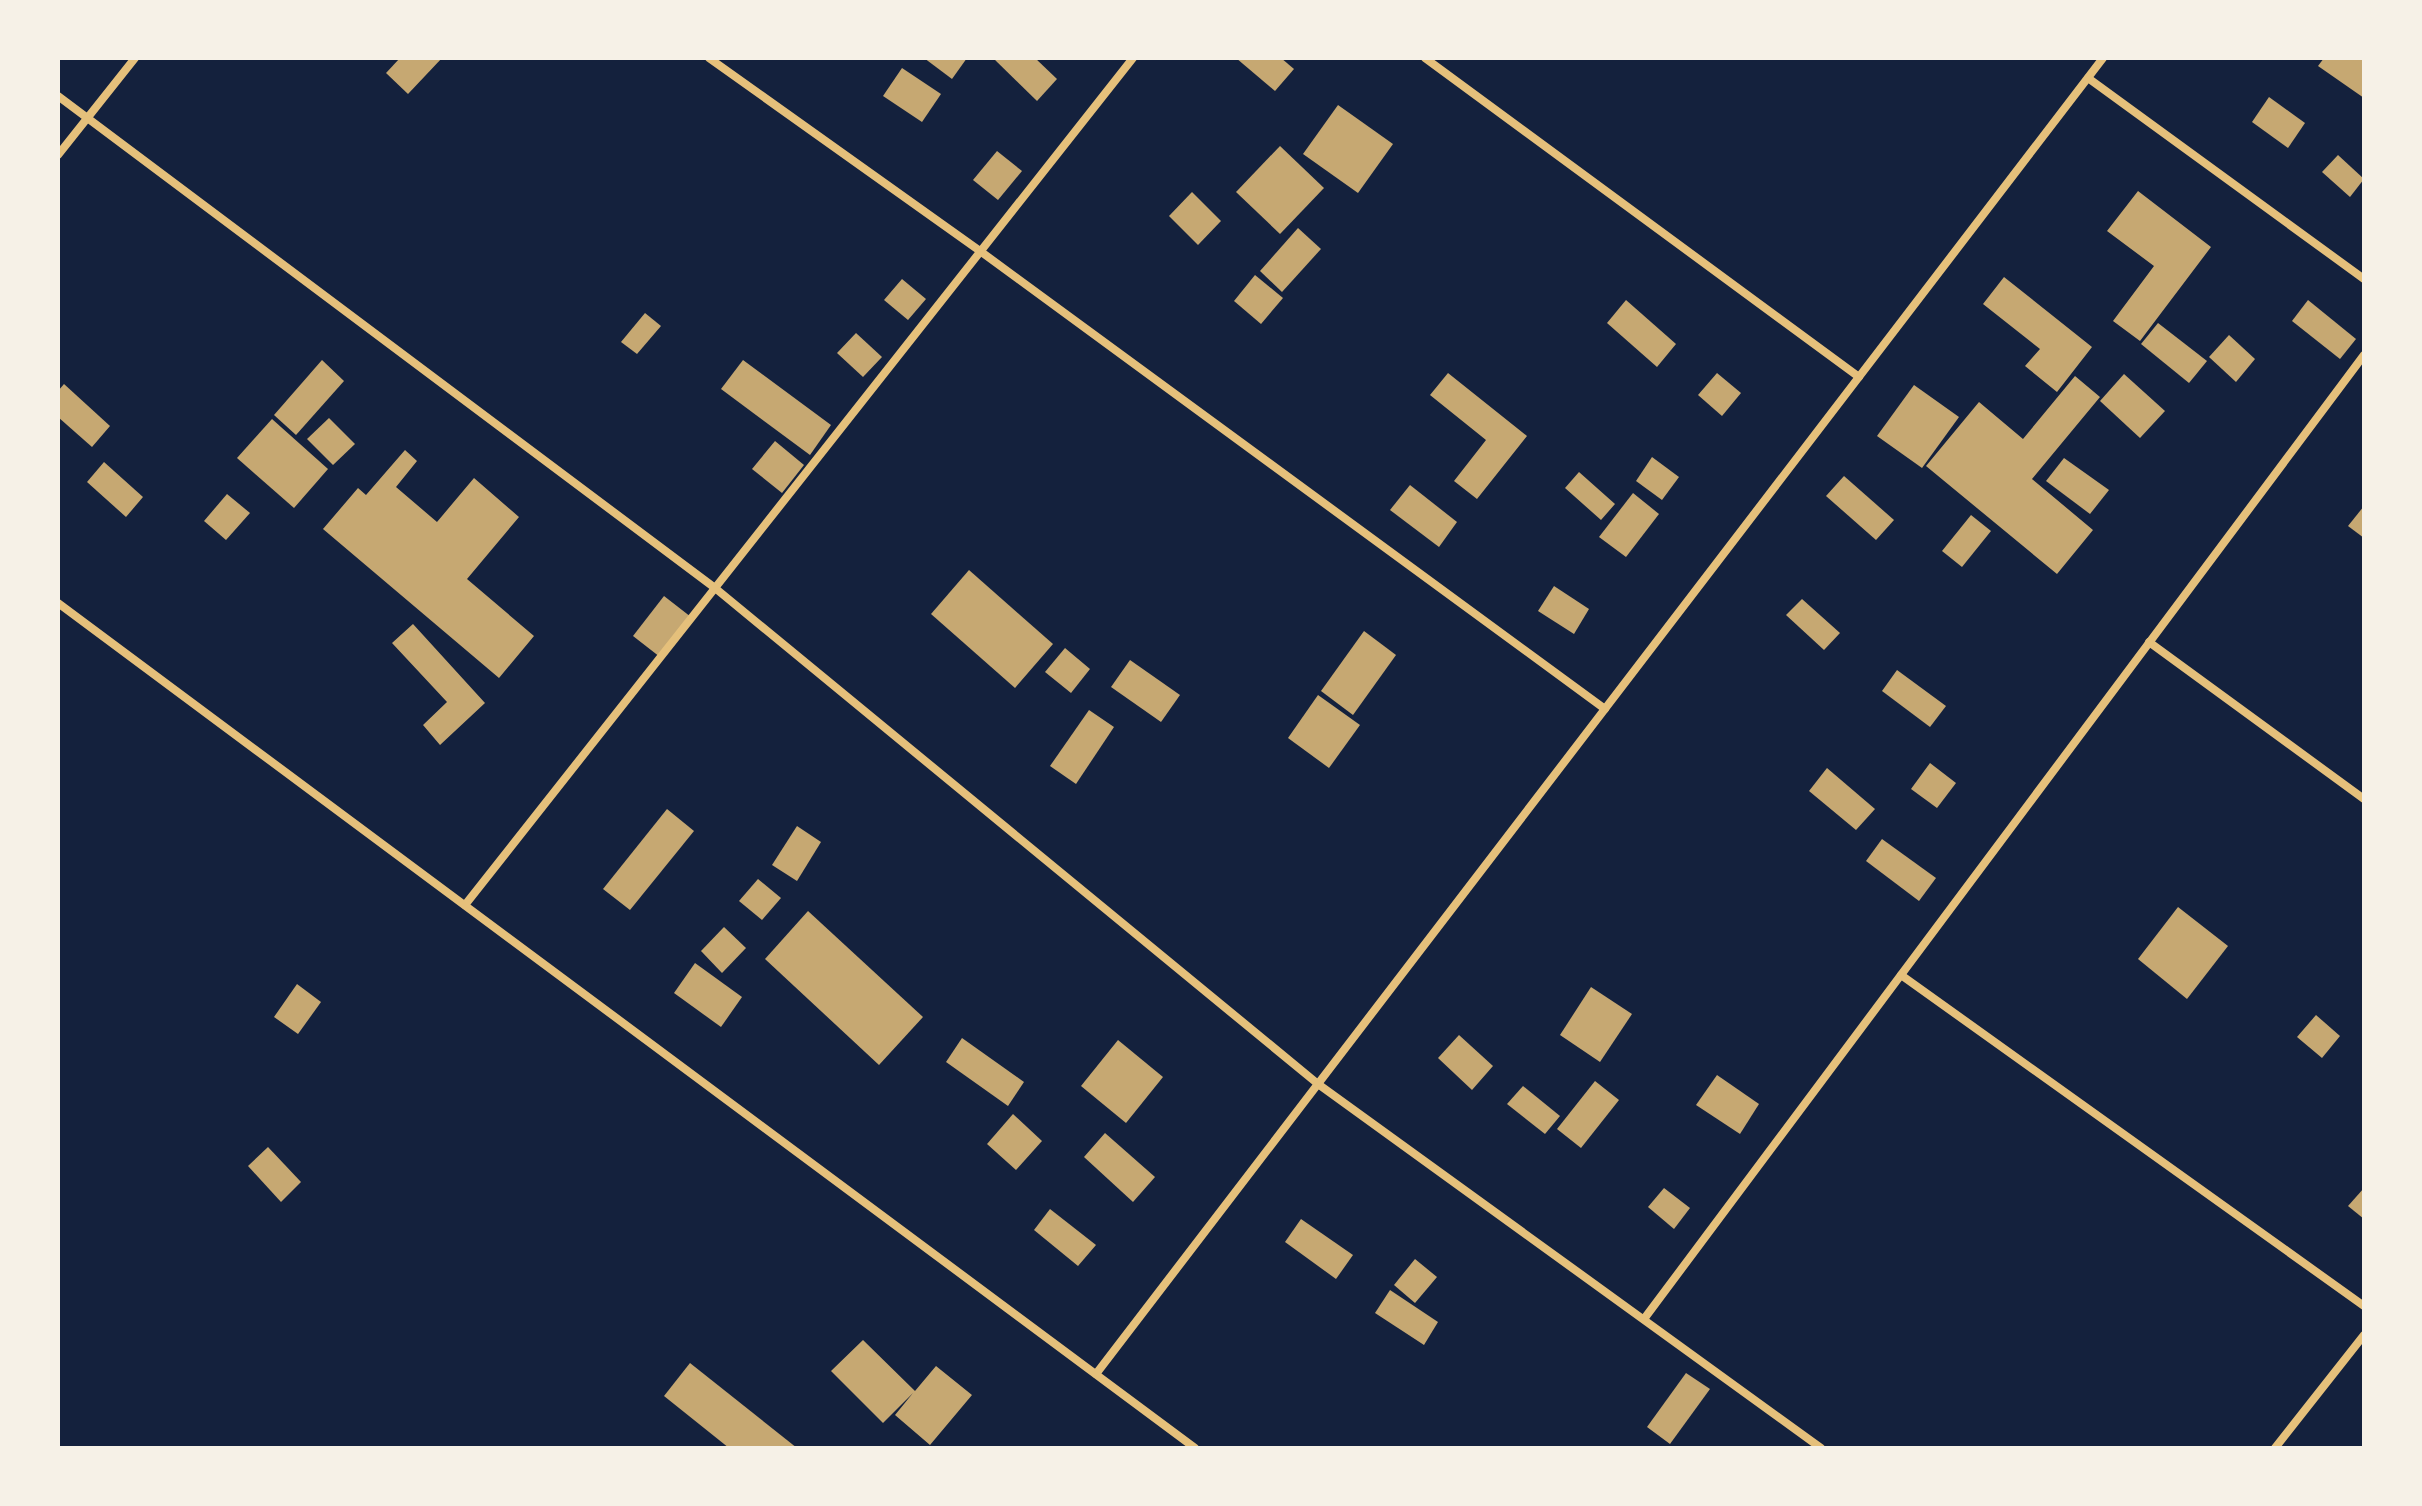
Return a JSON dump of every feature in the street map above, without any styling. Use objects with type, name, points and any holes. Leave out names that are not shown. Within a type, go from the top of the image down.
[{"type":"street","points":[[58,155],[135,58]]},
{"type":"street","points":[[709,58],[980,251],[1605,709]]},
{"type":"street","points":[[465,905],[1133,58]]},
{"type":"street","points":[[1425,58],[1859,377]]},
{"type":"street","points":[[1096,1374],[2103,58]]},
{"type":"street","points":[[2088,78],[2364,279]]},
{"type":"street","points":[[58,96],[715,588],[1318,1084],[1821,1448]]},
{"type":"street","points":[[1644,1319],[2364,355]]},
{"type":"street","points":[[58,603],[1195,1448]]},
{"type":"street","points":[[2149,642],[2364,799]]},
{"type":"street","points":[[1901,975],[2364,1306]]},
{"type":"street","points":[[2275,1448],[2364,1335]]},
{"type":"building","points":[[400,58],[442,58],[408,94],[386,73]]},
{"type":"building","points":[[924,58],[967,58],[952,79]]},
{"type":"building","points":[[993,58],[1035,58],[1057,79],[1037,101]]},
{"type":"building","points":[[1236,58],[1281,58],[1294,69],[1275,91]]},
{"type":"building","points":[[2324,58],[2364,58],[2364,98],[2318,66]]},
{"type":"building","points":[[902,68],[941,94],[922,122],[883,96]]},
{"type":"building","points":[[2269,97],[2305,123],[2288,148],[2252,122]]},
{"type":"building","points":[[1338,105],[1393,144],[1358,193],[1303,154]]},
{"type":"building","points":[[1280,146],[1324,188],[1280,234],[1236,192]]},
{"type":"building","points":[[997,151],[1022,171],[998,200],[973,180]]},
{"type":"building","points":[[2338,155],[2364,179],[2350,197],[2322,172]]},
{"type":"building","points":[[2138,191],[2211,247],[2140,341],[2113,321],[2154,266],[2107,231]]},
{"type":"building","points":[[1192,192],[1221,221],[1198,245],[1169,216]]},
{"type":"building","points":[[1298,228],[1321,249],[1282,292],[1260,271]]},
{"type":"building","points":[[1255,275],[1283,298],[1261,324],[1234,301]]},
{"type":"building","points":[[2004,277],[2092,347],[2057,392],[2025,366],[2040,349],[1983,304]]},
{"type":"building","points":[[902,279],[926,299],[908,320],[884,300]]},
{"type":"building","points":[[1626,300],[1676,344],[1657,367],[1607,323]]},
{"type":"building","points":[[2308,300],[2356,339],[2340,359],[2292,321]]},
{"type":"building","points":[[645,313],[661,326],[637,354],[621,342]]},
{"type":"building","points":[[2158,323],[2207,361],[2189,383],[2141,344]]},
{"type":"building","points":[[856,333],[882,357],[863,377],[837,353]]},
{"type":"building","points":[[2229,335],[2255,359],[2236,382],[2209,357]]},
{"type":"building","points":[[322,360],[344,381],[296,435],[274,415]]},
{"type":"building","points":[[743,360],[831,425],[810,455],[721,389]]},
{"type":"building","points":[[1448,373],[1527,436],[1477,499],[1454,481],[1486,440],[1430,395]]},
{"type":"building","points":[[1717,373],[1741,393],[1722,416],[1698,395]]},
{"type":"building","points":[[2124,374],[2165,411],[2140,438],[2100,401]]},
{"type":"building","points":[[2075,376],[2100,397],[2032,479],[2093,530],[2057,574],[1926,466],[1979,402],[2023,439]]},
{"type":"building","points":[[64,384],[110,426],[92,447],[58,417],[58,391]]},
{"type":"building","points":[[1914,385],[1959,417],[1922,468],[1877,436]]},
{"type":"building","points":[[329,418],[355,444],[333,465],[307,439]]},
{"type":"building","points":[[272,419],[328,469],[294,508],[237,458]]},
{"type":"building","points":[[775,441],[804,465],[782,493],[752,469]]},
{"type":"building","points":[[405,450],[417,461],[396,487],[437,522],[474,478],[519,517],[467,579],[534,636],[499,678],[323,529],[358,488],[366,495]]},
{"type":"building","points":[[1652,457],[1679,477],[1662,500],[1636,481]]},
{"type":"building","points":[[2064,458],[2109,490],[2090,514],[2046,481]]},
{"type":"building","points":[[104,462],[143,497],[126,517],[87,482]]},
{"type":"building","points":[[1579,472],[1615,504],[1601,520],[1565,488]]},
{"type":"building","points":[[1844,476],[1894,520],[1876,540],[1826,496]]},
{"type":"building","points":[[1410,485],[1457,522],[1439,547],[1390,510]]},
{"type":"building","points":[[1633,493],[1659,514],[1626,557],[1599,537]]},
{"type":"building","points":[[227,494],[250,513],[226,540],[204,521]]},
{"type":"building","points":[[2364,506],[2364,538],[2348,526]]},
{"type":"building","points":[[1971,515],[1991,531],[1962,567],[1942,551]]},
{"type":"building","points":[[969,570],[1053,644],[1015,688],[931,614]]},
{"type":"building","points":[[1554,586],[1589,609],[1574,634],[1538,611]]},
{"type":"building","points":[[664,596],[691,617],[660,657],[633,636]]},
{"type":"building","points":[[1802,599],[1840,633],[1824,650],[1786,615]]},
{"type":"building","points":[[413,624],[485,703],[440,745],[423,725],[447,702],[392,643]]},
{"type":"building","points":[[1364,631],[1396,655],[1353,715],[1321,691]]},
{"type":"building","points":[[1065,648],[1090,669],[1071,693],[1045,672]]},
{"type":"building","points":[[1130,660],[1180,695],[1161,722],[1111,687]]},
{"type":"building","points":[[1897,670],[1946,706],[1930,727],[1882,691]]},
{"type":"building","points":[[1318,695],[1360,725],[1329,768],[1288,738]]},
{"type":"building","points":[[1089,710],[1114,727],[1076,784],[1050,766]]},
{"type":"building","points":[[1930,763],[1956,783],[1937,808],[1911,789]]},
{"type":"building","points":[[1827,768],[1875,809],[1856,830],[1809,791]]},
{"type":"building","points":[[667,809],[694,831],[630,910],[603,889]]},
{"type":"building","points":[[797,826],[821,842],[797,881],[772,865]]},
{"type":"building","points":[[1882,839],[1936,878],[1919,901],[1866,861]]},
{"type":"building","points":[[758,879],[781,898],[762,920],[739,901]]},
{"type":"building","points":[[2178,907],[2228,946],[2187,999],[2138,959]]},
{"type":"building","points":[[808,911],[923,1017],[879,1065],[765,959]]},
{"type":"building","points":[[724,927],[746,948],[722,973],[701,951]]},
{"type":"building","points":[[695,963],[742,997],[721,1027],[674,993]]},
{"type":"building","points":[[297,984],[321,1002],[298,1034],[274,1017]]},
{"type":"building","points":[[1591,987],[1632,1014],[1600,1062],[1560,1035]]},
{"type":"building","points":[[2316,1015],[2340,1036],[2322,1058],[2297,1037]]},
{"type":"building","points":[[1459,1035],[1493,1066],[1472,1090],[1438,1058]]},
{"type":"building","points":[[962,1038],[1024,1082],[1008,1106],[946,1062]]},
{"type":"building","points":[[1118,1040],[1163,1077],[1126,1123],[1081,1086]]},
{"type":"building","points":[[1717,1075],[1759,1104],[1740,1134],[1696,1105]]},
{"type":"building","points":[[1595,1081],[1619,1100],[1581,1148],[1557,1129]]},
{"type":"building","points":[[1523,1086],[1560,1116],[1545,1134],[1507,1104]]},
{"type":"building","points":[[1013,1114],[1042,1141],[1016,1170],[987,1144]]},
{"type":"building","points":[[1105,1133],[1155,1177],[1133,1202],[1084,1157]]},
{"type":"building","points":[[268,1147],[301,1182],[281,1202],[248,1166]]},
{"type":"building","points":[[1664,1188],[1690,1208],[1674,1229],[1648,1207]]},
{"type":"building","points":[[2364,1188],[2364,1219],[2348,1206]]},
{"type":"building","points":[[1050,1209],[1096,1245],[1078,1266],[1034,1230]]},
{"type":"building","points":[[1301,1219],[1353,1255],[1336,1279],[1285,1242]]},
{"type":"building","points":[[1415,1259],[1437,1277],[1415,1303],[1394,1285]]},
{"type":"building","points":[[1390,1290],[1438,1322],[1424,1345],[1375,1313]]},
{"type":"building","points":[[863,1340],[915,1391],[936,1366],[972,1395],[930,1445],[895,1415],[913,1393],[883,1423],[831,1371]]},
{"type":"building","points":[[690,1363],[797,1448],[729,1448],[664,1396]]},
{"type":"building","points":[[1686,1373],[1710,1389],[1670,1444],[1647,1427]]}]
